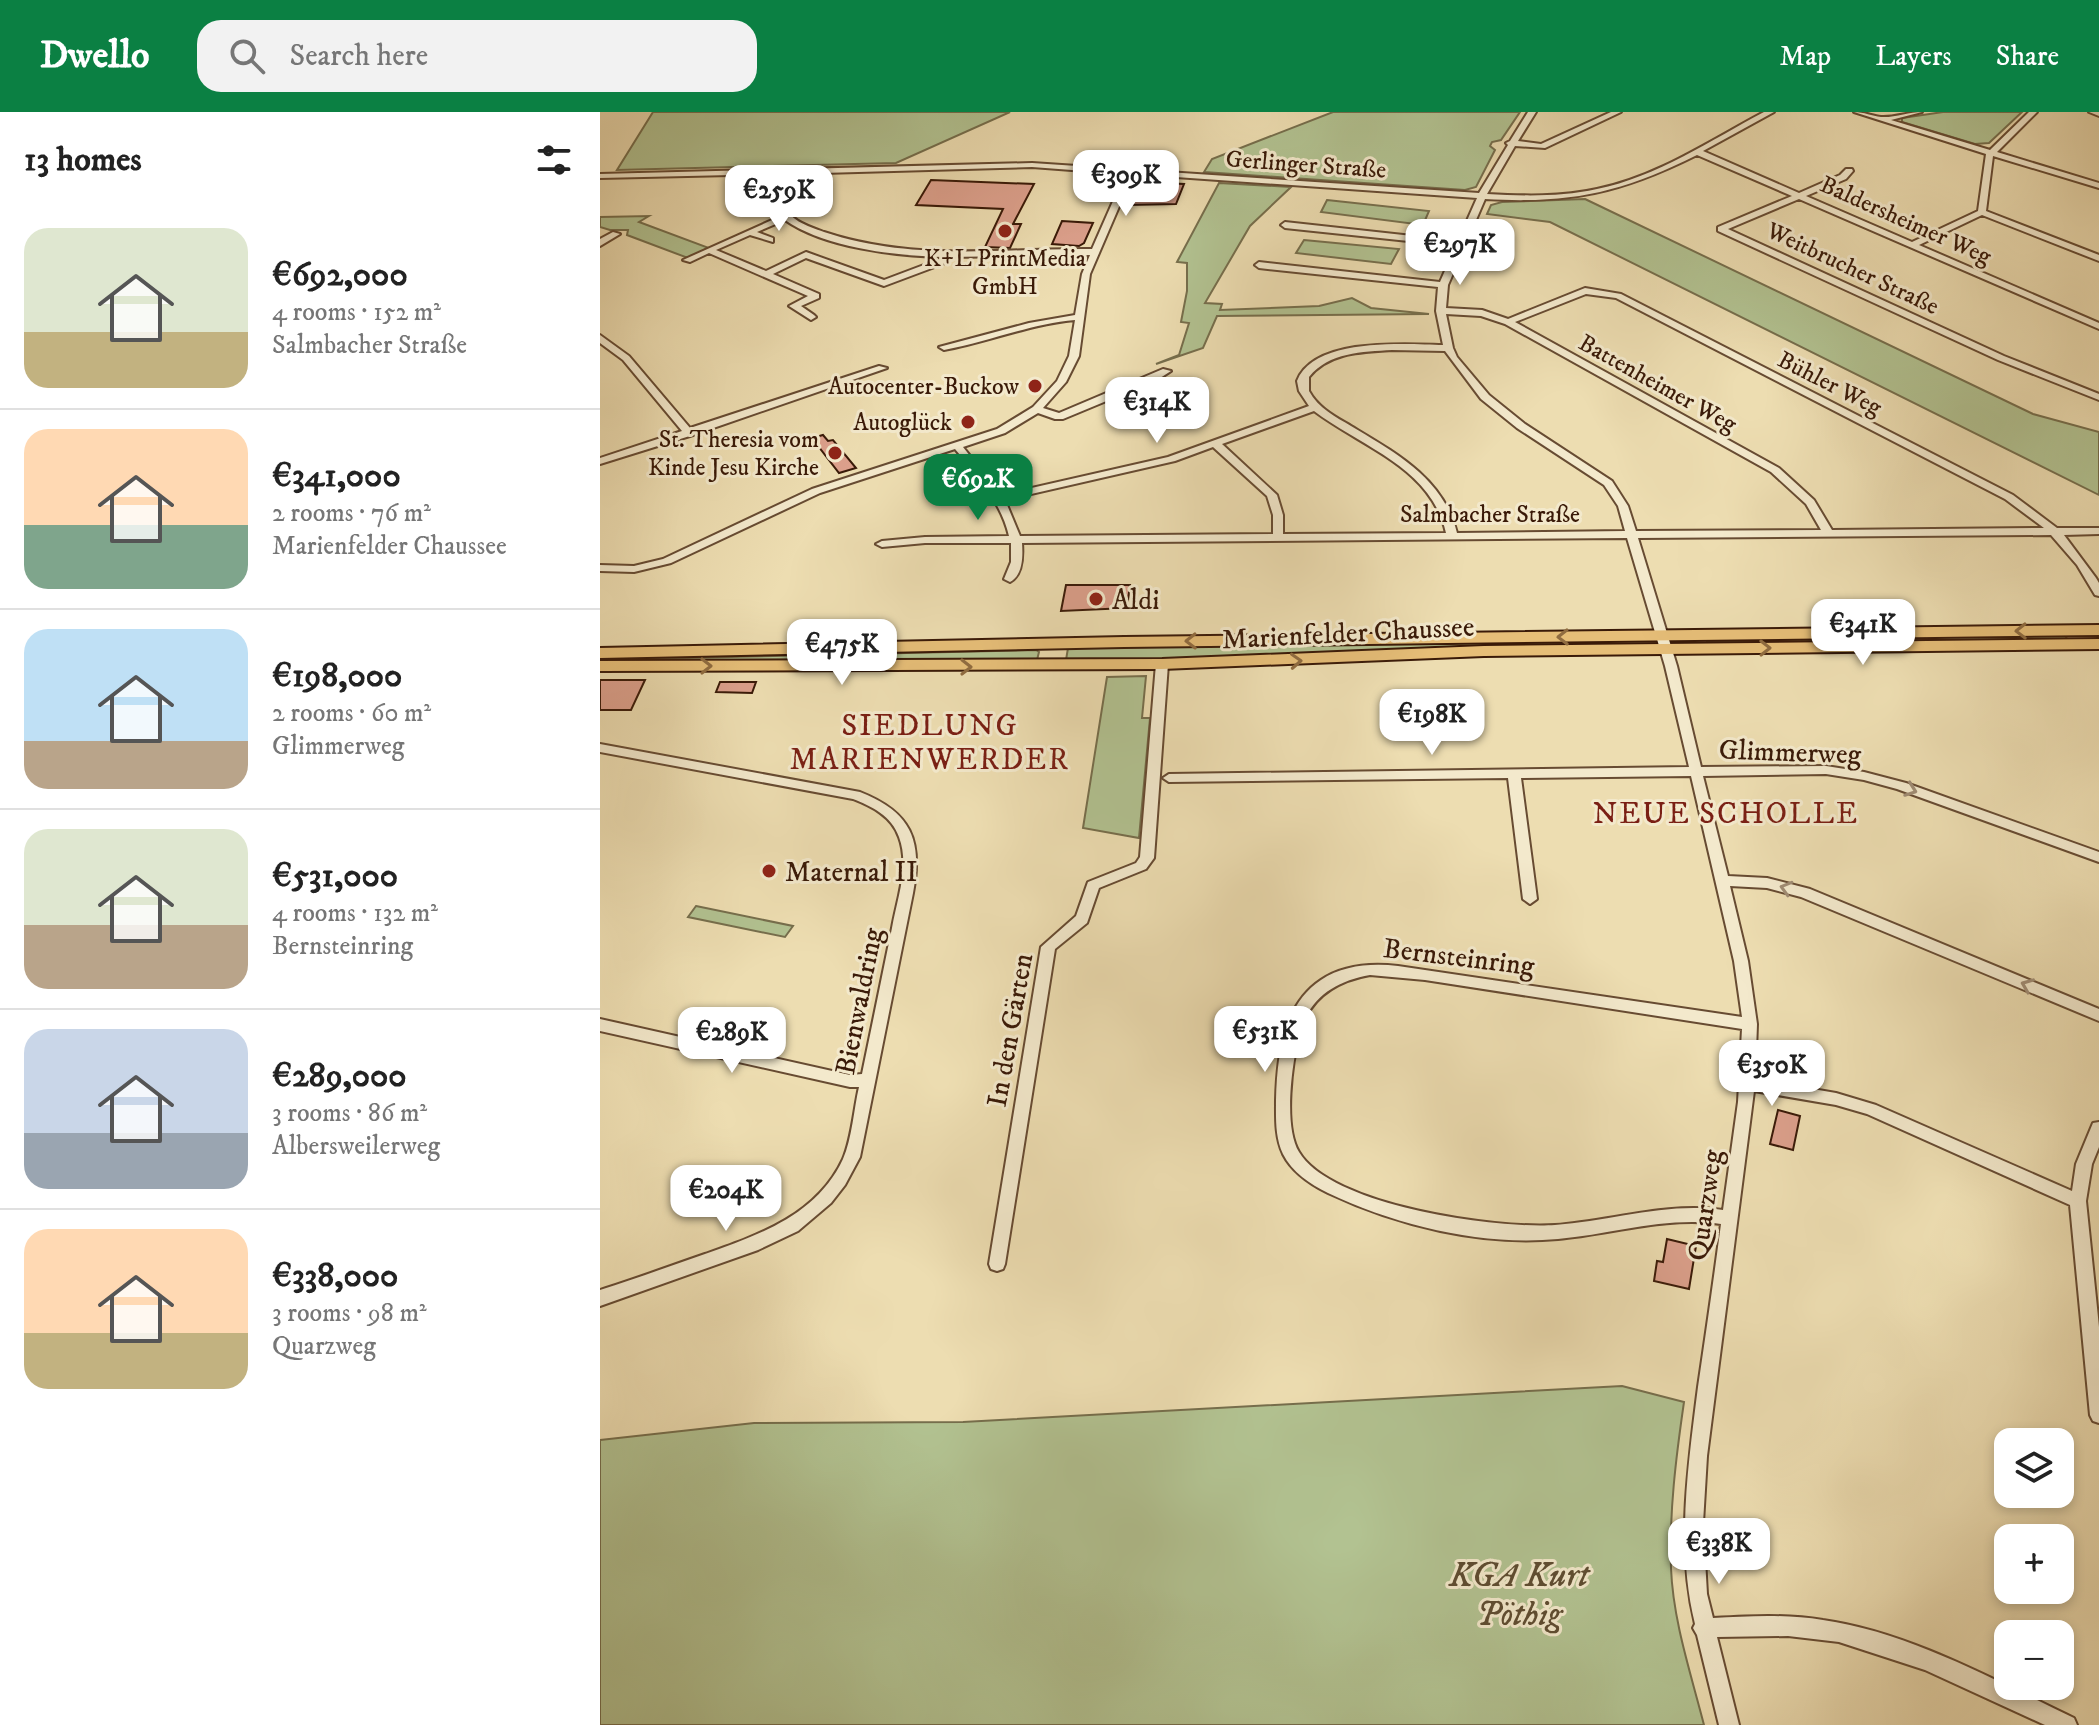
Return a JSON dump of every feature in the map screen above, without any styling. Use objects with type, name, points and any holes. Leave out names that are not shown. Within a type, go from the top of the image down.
[{"type":"main road","name":"Marienfelder Chaussee","points":[[600,666],[1162,664],[1664,642],[2099,630]]},
{"type":"main road","name":"Marienfelder Chaussee","points":[[600,653],[1048,645],[1664,642],[2099,644]]},
{"type":"main road","points":[[1044,666],[1048,645]]},
{"type":"street","points":[[1453,537],[1448,514],[1429,485],[1316,407],[1303,389],[1302,380],[1309,369],[1323,360],[1362,350],[1448,348],[1441,311],[1443,285],[1482,196],[1510,143],[1532,112]]},
{"type":"street","points":[[1510,143],[1542,146],[1617,112]]},
{"type":"street","name":"Gerlinger Straße","points":[[600,176],[989,165],[1130,171],[1482,196],[1549,197],[1597,191],[1642,177],[1770,112]]},
{"type":"street","points":[[1858,112],[2099,186]]},
{"type":"street","points":[[1882,119],[1918,112]]},
{"type":"street","points":[[1982,212],[1991,153],[2033,112]]},
{"type":"street","points":[[2093,112],[2099,114]]},
{"type":"street","name":"Baldersheimer Weg","points":[[1696,151],[2099,326]]},
{"type":"street","points":[[784,171],[777,201],[785,217],[829,237],[874,251],[946,256],[1094,252]]},
{"type":"street","points":[[600,568],[634,569],[659,564],[816,491],[958,447],[1014,425],[1037,409],[1068,371],[1078,343],[1083,292],[1094,252],[1130,171]]},
{"type":"street","name":"Weitbrucher Straße","points":[[1849,171],[1843,177],[1721,229],[2014,364],[2099,397]]},
{"type":"street","points":[[1912,245],[1982,212],[2099,258]]},
{"type":"street","points":[[687,260],[785,217]]},
{"type":"street","points":[[1285,225],[1460,244]]},
{"type":"street","points":[[749,232],[770,240]]},
{"type":"street","points":[[600,243],[616,234]]},
{"type":"street","points":[[709,250],[818,295],[794,306],[811,317]]},
{"type":"street","points":[[796,251],[884,283],[945,260],[946,256]]},
{"type":"street","points":[[765,275],[806,255]]},
{"type":"street","points":[[1259,265],[1443,285]]},
{"type":"street","name":"Bühler Weg","points":[[1508,322],[1576,293],[1594,290],[1611,293],[2009,497],[2057,531],[2084,564],[2099,593]]},
{"type":"street","name":"Battenheimer Weg","points":[[1441,311],[1482,313],[1508,322],[1775,470],[1810,502],[1829,534]]},
{"type":"street","points":[[944,347],[966,344],[1045,320],[1080,317]]},
{"type":"street","points":[[600,338],[626,358],[689,433]]},
{"type":"street","name":"Quarzweg","points":[[1448,348],[1459,367],[1485,397],[1521,426],[1608,483],[1623,506],[1664,642],[1741,961],[1750,1024],[1748,1084],[1696,1488],[1697,1594],[1729,1725]]},
{"type":"street","points":[[600,461],[882,368]]},
{"type":"street","points":[[1037,409],[1059,417],[1166,371]]},
{"type":"street","points":[[1000,498],[1062,482],[1132,470],[1217,445],[1316,407]]},
{"type":"street","points":[[1217,445],[1272,495],[1278,515],[1278,538]]},
{"type":"street","points":[[958,447],[1000,498],[1016,540],[1018,564],[1010,579]]},
{"type":"street","name":"Salmbacher Straße","points":[[882,544],[902,540],[2099,531]]},
{"type":"street","name":"In den Gärten","points":[[997,1264],[1048,947],[1082,919],[1093,885],[1141,866],[1147,858],[1162,664]]},
{"type":"street","name":"Bienwaldring","points":[[600,748],[855,795],[880,806],[897,820],[907,838],[910,864],[852,1157],[837,1185],[815,1210],[797,1224],[760,1243],[600,1298]]},
{"type":"street","name":"Glimmerweg","points":[[1169,778],[1826,770],[1864,776],[2099,857]]},
{"type":"street","points":[[1514,774],[1530,899]]},
{"type":"street","points":[[1722,881],[1767,883],[1805,893],[2099,1015]]},
{"type":"street","name":"Bernsteinring","points":[[1731,1218],[1703,1212],[1557,1232],[1501,1232],[1438,1222],[1360,1199],[1317,1179],[1293,1157],[1284,1111],[1285,1065],[1288,1041],[1304,1004],[1334,980],[1370,970],[1425,975],[1750,1024]]},
{"type":"street","points":[[600,1025],[850,1081],[869,1080]]},
{"type":"street","points":[[1748,1084],[1836,1099],[1871,1109],[2078,1201]]},
{"type":"street","points":[[2099,1128],[2084,1164],[2078,1201],[2092,1283],[2099,1415]]},
{"type":"street","points":[[1703,1628],[1801,1627],[1838,1632],[1931,1665],[2067,1725]]},
{"type":"green space","points":[[653,112],[1010,112],[896,163],[617,170]]},
{"type":"green space","points":[[1333,112],[1520,112],[1501,140],[1492,142],[1490,146],[1495,150],[1476,187],[1465,190],[1204,172],[1212,159]]},
{"type":"green space","points":[[1943,112],[2022,112],[1989,143],[1975,144],[1902,122],[1902,118]]},
{"type":"green space","points":[[1219,183],[1291,187],[1250,226],[1205,303],[1222,304],[1220,310],[1319,306],[1352,298],[1371,308],[1429,314],[1217,316],[1203,348],[1156,364],[1179,355],[1189,323],[1181,322],[1187,291],[1187,263],[1177,262]]},
{"type":"green space","points":[[1585,199],[2033,414],[2099,432],[2099,495],[1550,222],[1487,214],[1491,205],[1502,202]]},
{"type":"green space","points":[[1327,200],[1429,211],[1423,225],[1321,212]]},
{"type":"green space","points":[[649,216],[639,222],[709,248],[688,258],[627,235],[628,230],[600,227],[600,217]]},
{"type":"green space","points":[[1304,240],[1399,249],[1391,264],[1296,253]]},
{"type":"green space","points":[[2065,635],[2067,639],[1706,642],[1768,637]]},
{"type":"green space","points":[[1594,641],[1592,645],[1228,658],[1066,660],[1068,648],[1109,646]]},
{"type":"green space","points":[[1039,652],[1037,660],[600,660]]},
{"type":"green space","points":[[1146,676],[1142,718],[1150,718],[1139,838],[1083,828],[1107,677]]},
{"type":"green space","points":[[696,906],[793,926],[785,937],[688,917]]},
{"type":"green space","name":"KGA Kurt Pöthig","points":[[1622,1386],[1684,1402],[1671,1527],[1672,1588],[1704,1725],[600,1725],[600,1440],[754,1423],[963,1422]]},
{"type":"building","points":[[931,180],[1034,184],[1013,224],[1021,224],[1010,248],[985,247],[1003,209],[916,205]]},
{"type":"building","points":[[1137,182],[1184,184],[1176,204],[1128,205]]},
{"type":"building","points":[[1062,221],[1093,223],[1084,243],[1079,246],[1052,244]]},
{"type":"building","name":"St. Theresia vom Kinde Jesu Kirche","points":[[823,435],[828,441],[833,440],[856,468],[839,473],[812,438]]},
{"type":"building","name":"Aldi","points":[[1066,585],[1130,585],[1127,608],[1061,611]]},
{"type":"building","points":[[600,680],[645,680],[631,710],[600,710]]},
{"type":"building","points":[[720,682],[756,682],[752,693],[716,692]]},
{"type":"building","points":[[1778,1110],[1800,1116],[1793,1150],[1770,1144]]},
{"type":"building","points":[[1667,1239],[1696,1246],[1689,1289],[1654,1281],[1657,1261],[1663,1262]]},
{"type":"place","name":"K+L PrintMedia GmbH","points":[[1005,231]]},
{"type":"place","name":"Autocenter-Buckow","points":[[1035,386]]},
{"type":"place","name":"Autoglück","points":[[968,422]]},
{"type":"place","name":"St. Theresia vom Kinde Jesu Kirche","points":[[835,453]]},
{"type":"place","name":"Aldi","points":[[1096,599]]},
{"type":"place","name":"Maternal II","points":[[769,871]]},
{"type":"district","name":"SIEDLUNG MARIENWERDER","points":[[930,742]]},
{"type":"district","name":"NEUE SCHOLLE","points":[[1726,813]]}]
